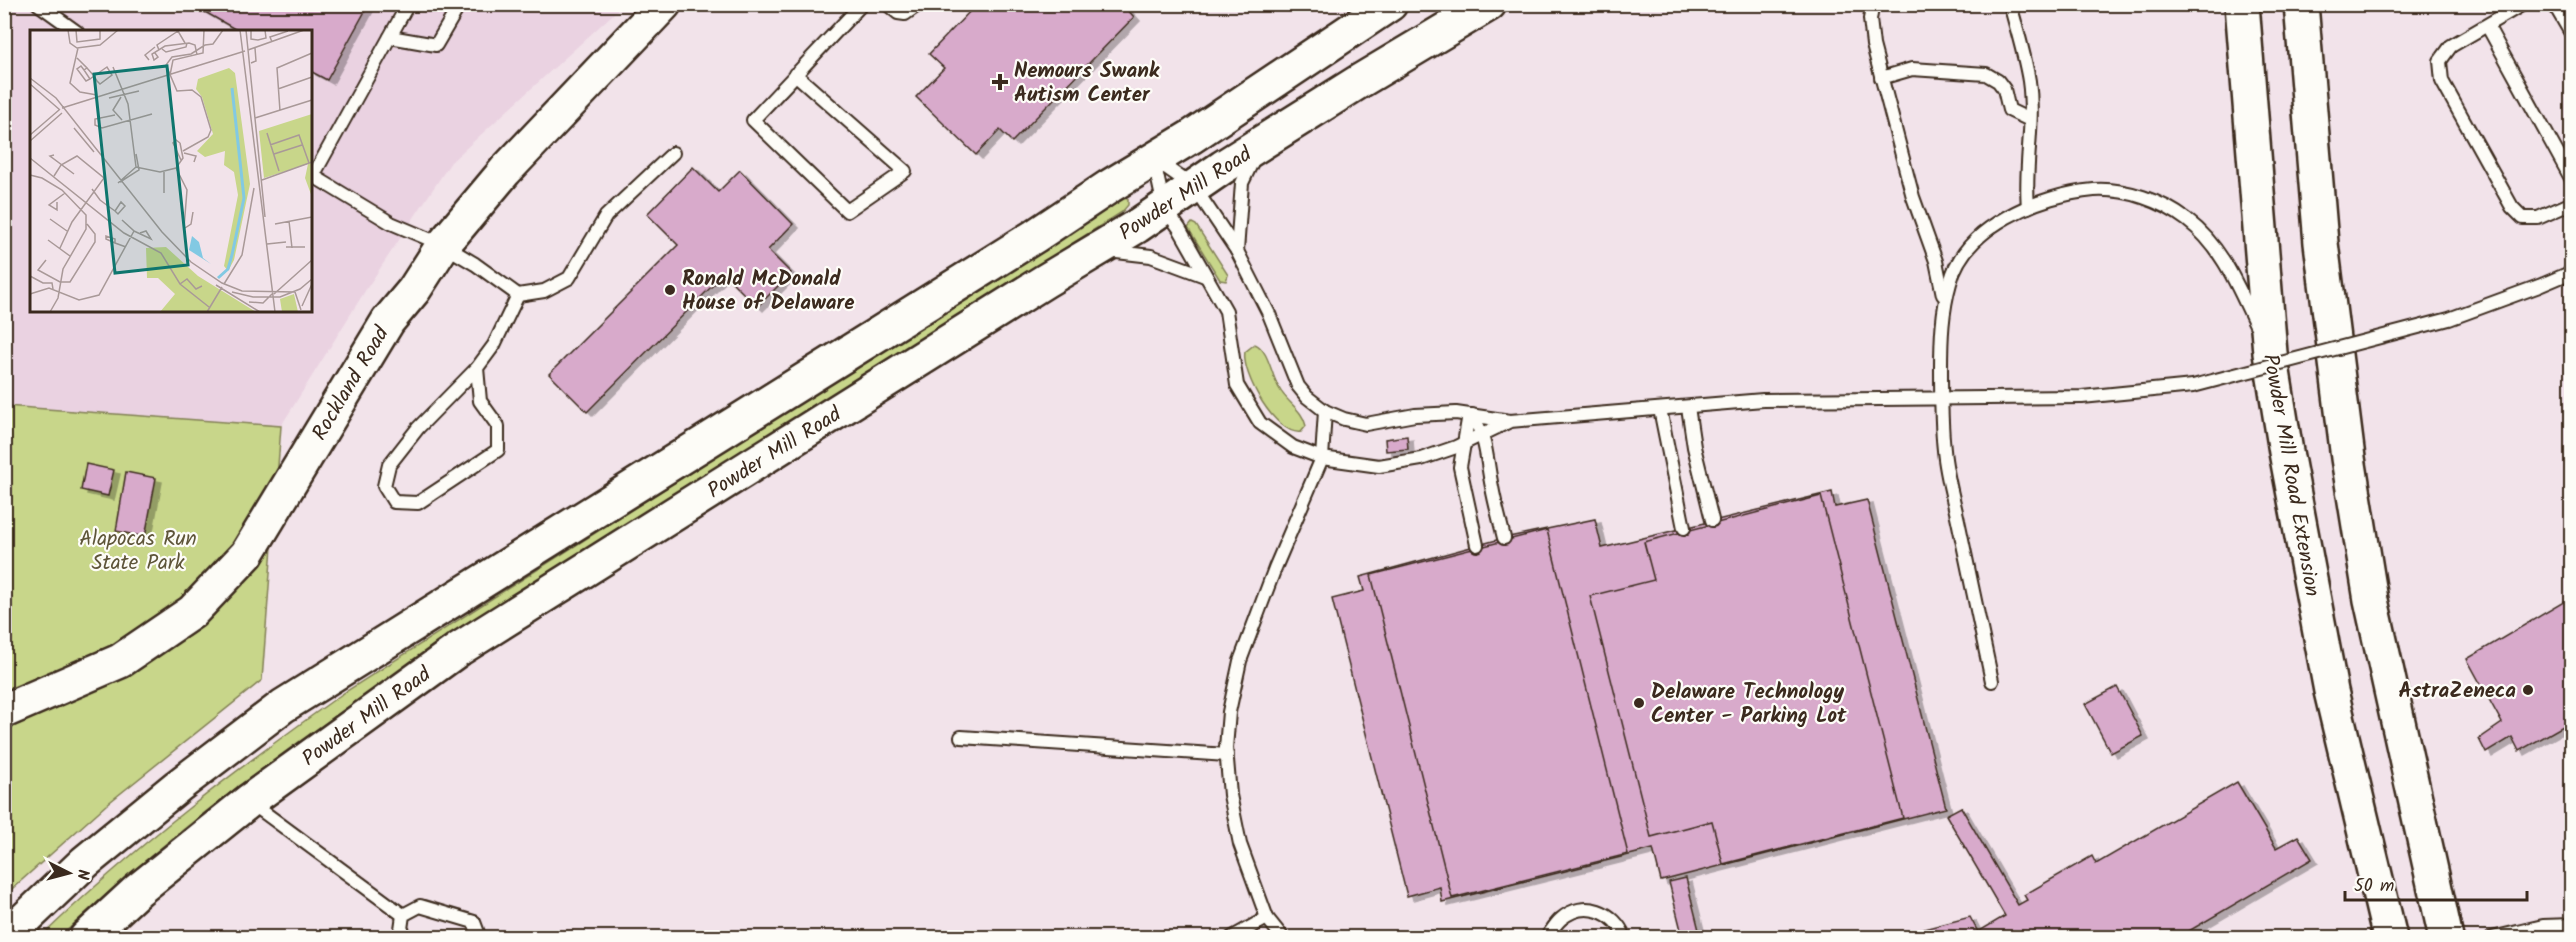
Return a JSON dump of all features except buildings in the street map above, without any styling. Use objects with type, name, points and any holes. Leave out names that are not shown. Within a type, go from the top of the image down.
[{"type":"main road","name":"Rockland Road","points":[[4,711],[120,661],[192,612],[247,554],[388,321],[414,290],[443,245],[505,171],[664,4]]},
{"type":"main road","name":"Powder Mill Road","points":[[5,938],[85,862],[178,786],[283,706],[1154,159],[1390,4]]},
{"type":"main road","name":"Powder Mill Road","points":[[87,938],[138,890],[249,801],[459,649],[1261,144],[1489,4]]},
{"type":"main road","name":"Powder Mill Road Extension","points":[[2242,4],[2270,353],[2286,452],[2331,691],[2390,938]]},
{"type":"main road","points":[[2303,10],[2321,243],[2350,469],[2371,600],[2446,938]]},
{"type":"lane","points":[[38,4],[74,30]]},
{"type":"lane","points":[[408,4],[312,175],[391,222],[443,245],[475,264],[518,295],[544,291],[569,278],[606,216],[673,153]]},
{"type":"lane","points":[[390,37],[436,45],[460,4]]},
{"type":"lane","points":[[795,74],[905,171],[847,211],[753,120],[795,74],[862,4]]},
{"type":"lane","points":[[887,4],[898,13],[905,14],[919,4]]},
{"type":"lane","points":[[1873,4],[1870,19],[1873,45],[1913,197],[1936,261],[1945,306]]},
{"type":"lane","points":[[2010,4],[2029,81],[2030,120],[2025,178],[2028,207]]},
{"type":"lane","points":[[2523,4],[2488,27],[2451,46],[2440,61],[2442,81],[2512,207],[2523,218],[2538,218],[2571,203]]},
{"type":"lane","points":[[2554,4],[2571,35]]},
{"type":"lane","points":[[2488,27],[2571,180]]},
{"type":"lane","points":[[1881,78],[1912,69],[1986,74],[1998,81],[2004,89],[2009,110],[2030,120]]},
{"type":"lane","points":[[1237,251],[1242,183],[1261,144]]},
{"type":"lane","points":[[1154,159],[1194,187],[1237,251],[1269,314],[1298,386],[1307,397],[1325,411],[1344,419],[1366,424],[1415,415],[1456,413],[1510,421],[1763,400],[2082,397],[2193,386],[2450,319],[2571,272]]},
{"type":"lane","points":[[1154,159],[1164,207],[1179,228],[1226,311],[1237,385],[1260,423],[1293,447],[1322,458],[1379,466],[1421,459],[1464,444],[1510,421]]},
{"type":"lane","points":[[1992,681],[1944,452],[1941,399],[1941,339],[1950,281],[1958,260],[1974,240],[1996,223],[2050,199],[2095,190],[2124,193],[2154,200],[2188,221],[2223,257],[2270,353]]},
{"type":"lane","points":[[1095,250],[1151,256],[1205,276]]},
{"type":"lane","points":[[477,368],[480,401],[498,426],[498,450],[418,503],[394,502],[384,486],[389,465],[418,428],[477,368],[495,345],[518,295]]},
{"type":"lane","points":[[1688,407],[1694,447],[1712,520]]},
{"type":"lane","points":[[1660,409],[1684,528]]},
{"type":"lane","points":[[1283,938],[1267,918],[1240,844],[1230,795],[1227,755],[1229,712],[1240,661],[1275,568],[1322,458],[1325,411]]},
{"type":"lane","points":[[1472,415],[1484,435],[1489,455],[1491,485],[1504,538]]},
{"type":"lane","points":[[1472,415],[1468,420],[1460,467],[1476,545]]},
{"type":"lane","points":[[961,737],[1227,755]]},
{"type":"lane","points":[[249,801],[403,915]]},
{"type":"lane","points":[[403,915],[420,906],[474,922],[480,936],[494,938]]},
{"type":"lane","points":[[1546,938],[1561,919],[1576,910],[1592,909],[1606,913],[1618,922],[1625,938]]},
{"type":"lane","points":[[403,915],[401,929],[408,938]]},
{"type":"lane","points":[[1231,938],[1267,918]]},
{"type":"lane","points":[[2492,938],[2543,926],[2571,925]]},
{"type":"shaded area","points":[[4,5],[623,5],[451,162],[365,291],[281,426],[5,406]]},
{"type":"green space","points":[[1122,198],[1128,199],[1128,205],[1122,212],[435,647],[241,784],[148,858],[60,937],[40,938],[75,904],[186,810],[342,694]]},
{"type":"green space","points":[[1192,223],[1196,225],[1228,275],[1226,281],[1220,280],[1188,228]]},
{"type":"green space","points":[[1255,344],[1267,357],[1282,393],[1304,420],[1306,426],[1301,432],[1291,431],[1281,424],[1262,402],[1254,388],[1245,362],[1245,352]]},
{"type":"green space","name":"Alapocas Run State Park","points":[[5,406],[281,426],[262,680],[106,805],[5,895]]},
{"type":"place","name":"Nemours Swank Autism Center","points":[[1000,82]]},
{"type":"place","name":"Ronald McDonald House of Delaware","points":[[670,290]]},
{"type":"place","name":"AstraZeneca","points":[[2528,690]]},
{"type":"place","name":"Delaware Technology Center - Parking Lot","points":[[1639,703]]}]
